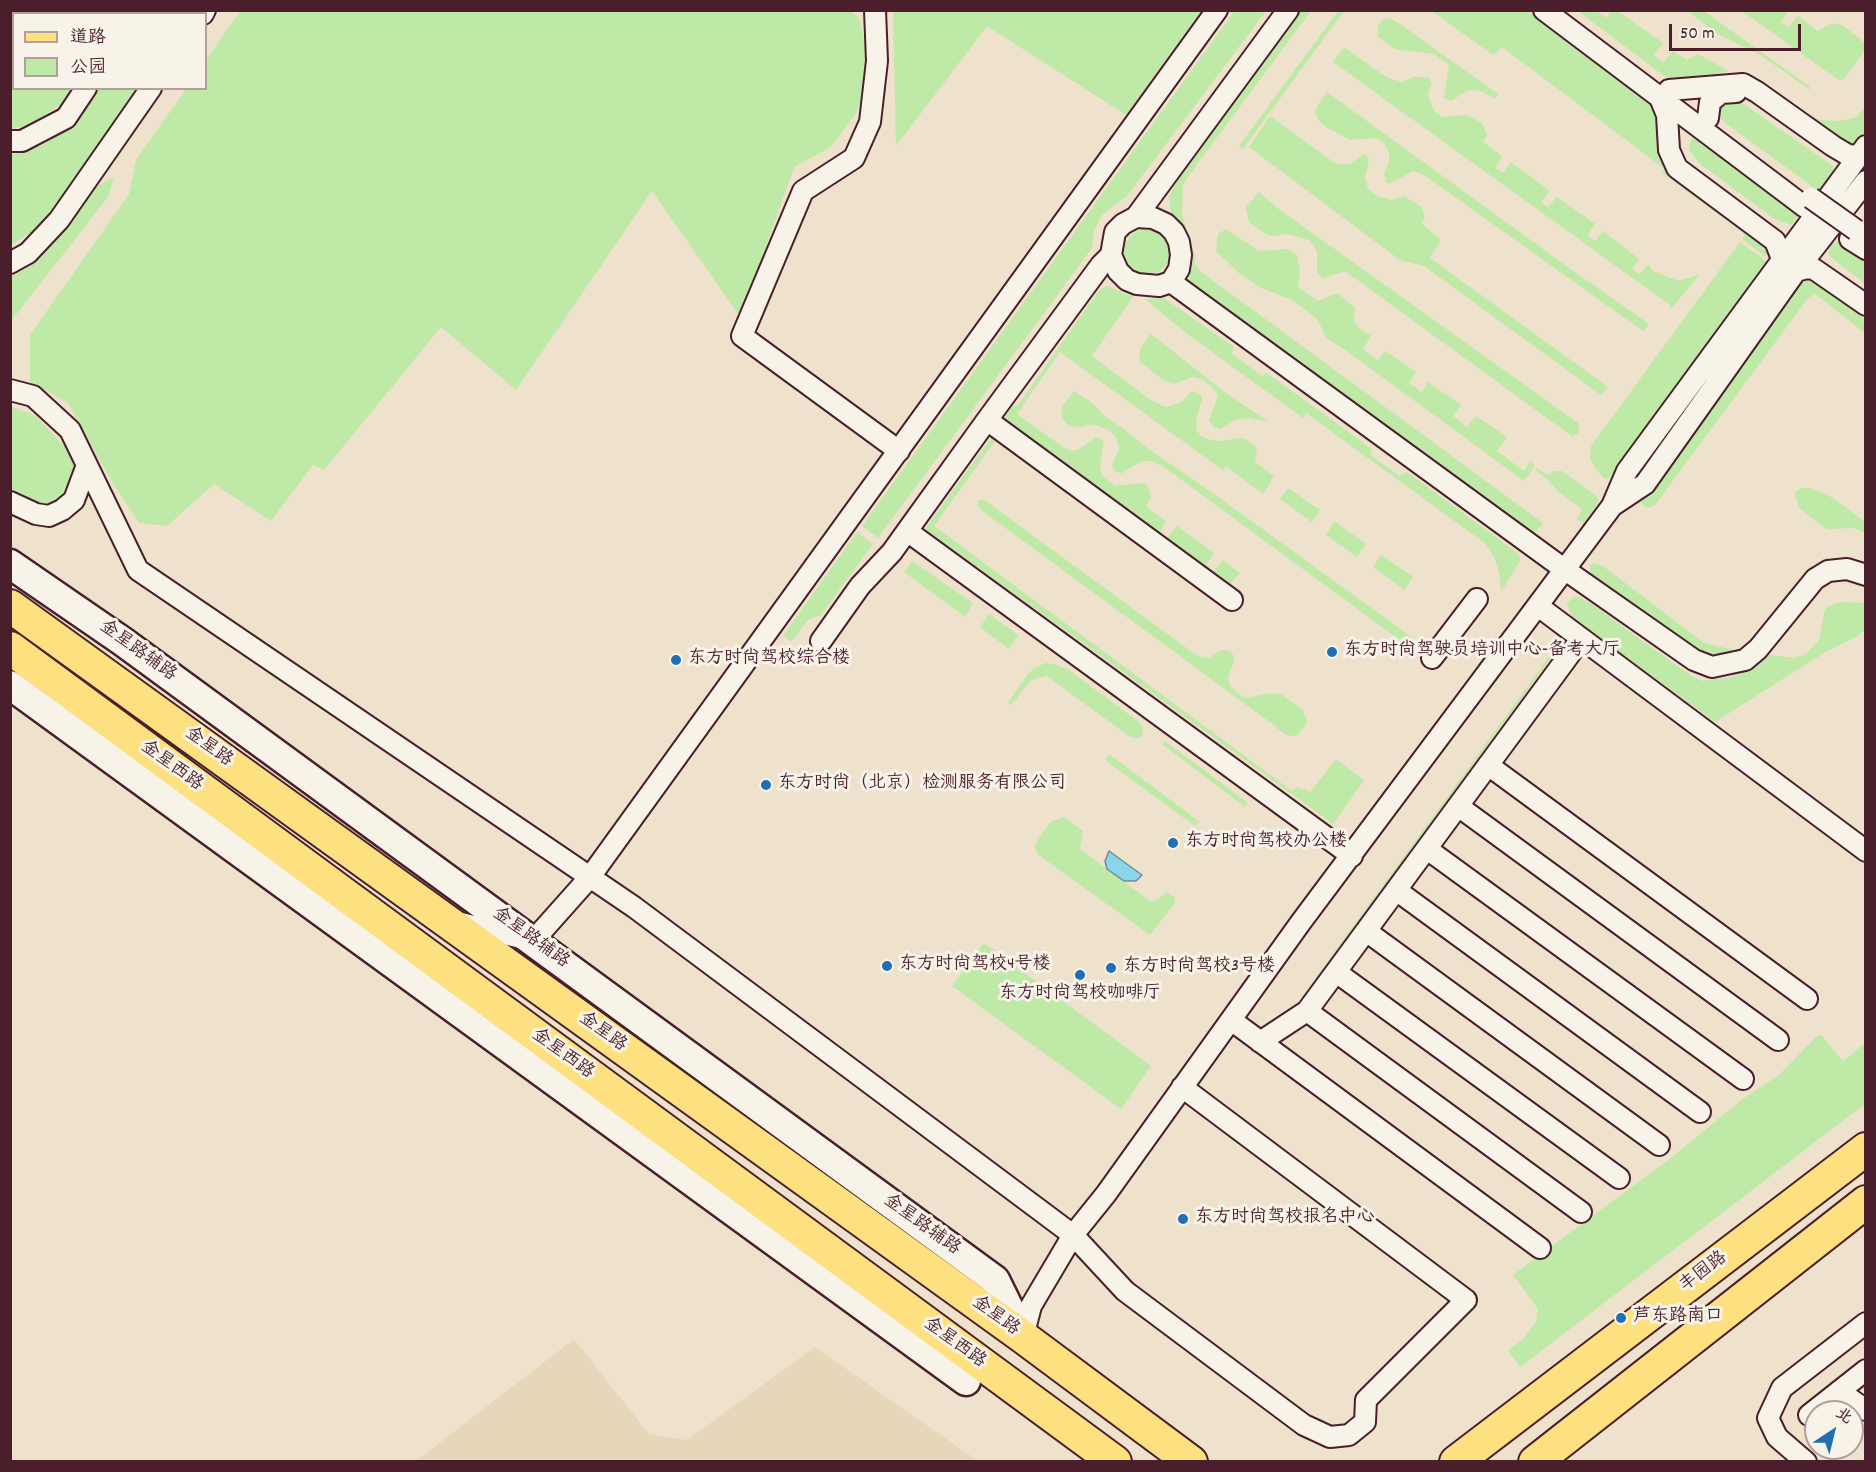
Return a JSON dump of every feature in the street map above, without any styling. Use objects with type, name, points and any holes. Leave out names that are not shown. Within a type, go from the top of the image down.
[{"type":"main road","name":"金星路","points":[[10,606],[1023,1337],[1191,1461]]},
{"type":"main road","name":"金星西路","points":[[10,648],[1115,1461]]},
{"type":"main road","name":"丰园路","points":[[1456,1461],[1866,1149]]},
{"type":"main road","points":[[1535,1461],[1866,1202]]},
{"type":"street","points":[[875,10],[877,61],[870,122],[854,158],[803,191],[742,336],[899,451]]},
{"type":"street","points":[[445,920],[533,941],[590,877],[1217,10]]},
{"type":"street","points":[[1136,218],[1288,10]]},
{"type":"street","points":[[1544,10],[1664,94],[1859,238]]},
{"type":"street","points":[[1562,10],[1664,94],[1669,150],[1677,168],[1775,241],[1789,265]]},
{"type":"street","points":[[1664,94],[1743,84],[1848,155],[1862,151]]},
{"type":"street","points":[[10,141],[22,141],[66,118],[85,90]]},
{"type":"street","points":[[10,263],[28,252],[59,220],[150,90]]},
{"type":"street","points":[[1705,124],[1710,102],[1721,93],[1734,91],[1751,97],[1841,165],[1842,177]]},
{"type":"street","points":[[1705,124],[1684,134],[1681,141],[1687,161],[1781,230],[1804,244],[1866,292]]},
{"type":"street","points":[[1023,1337],[1031,1306],[1073,1235],[1106,1194],[1230,1020],[1564,569],[1612,507],[1645,484],[1804,244],[1842,177],[1862,151]]},
{"type":"street","points":[[1804,244],[1864,186]]},
{"type":"street","points":[[821,641],[860,586],[908,531],[987,420],[1111,255],[1115,232],[1123,224],[1136,218],[1153,218],[1166,224],[1174,232],[1179,242],[1181,255],[1179,269],[1171,282],[1159,286],[1147,286],[1127,280],[1118,271],[1111,255]]},
{"type":"street","points":[[1789,265],[1814,269],[1866,305]]},
{"type":"street","points":[[1171,282],[1564,569],[1694,660],[1712,667],[1745,660],[1758,650],[1815,579],[1828,571],[1847,569],[1866,575]]},
{"type":"street","points":[[10,390],[33,396],[70,429],[138,570],[634,907],[1073,1235],[1125,1291],[1304,1425],[1330,1437],[1349,1435],[1365,1422],[1366,1400],[1466,1300],[1182,1087]]},
{"type":"street","points":[[987,420],[1232,600]]},
{"type":"street","points":[[10,502],[36,514],[49,516],[62,510],[74,500],[87,465]]},
{"type":"street","points":[[908,531],[1352,856]]},
{"type":"street","name":"金星路辅路","points":[[10,564],[122,641],[995,1280],[1023,1337]]},
{"type":"street","points":[[1432,658],[1477,599]]},
{"type":"street","points":[[1538,606],[1866,851]]},
{"type":"street","points":[[1260,1042],[1307,1011],[1581,639]]},
{"type":"street","points":[[10,685],[966,1381]]},
{"type":"street","points":[[1488,765],[1808,999]]},
{"type":"street","points":[[1458,806],[1778,1040]]},
{"type":"street","points":[[1427,849],[1743,1079]]},
{"type":"street","points":[[1396,890],[1700,1112]]},
{"type":"street","points":[[1366,931],[1659,1145]]},
{"type":"street","points":[[1336,972],[1619,1178]]},
{"type":"street","points":[[1307,1011],[1581,1212]]},
{"type":"street","points":[[1230,1020],[1540,1248]]},
{"type":"street","points":[[1806,1461],[1777,1437],[1768,1418],[1782,1388],[1866,1323]]},
{"type":"street","points":[[1828,1400],[1866,1371]]},
{"type":"street","points":[[1839,1391],[1866,1410]]},
{"type":"shaded area","points":[[574,1339],[649,1434],[687,1440],[815,1347],[978,1461],[416,1461]]},
{"type":"green space","points":[[851,10],[860,20],[870,71],[857,112],[831,147],[794,167],[741,318],[652,191],[516,390],[441,327],[324,470],[313,465],[271,521],[214,484],[167,526],[139,523],[111,480],[68,403],[30,381],[30,335],[129,194],[136,160],[185,90],[207,90],[207,59],[240,11]]},
{"type":"green space","points":[[893,10],[1201,11],[1126,115],[987,26],[896,146]]},
{"type":"green space","points":[[1235,10],[1266,11],[1127,196],[1102,215],[1094,231],[1092,248],[878,538],[862,526]]},
{"type":"green space","points":[[11,11],[96,12],[12,12],[12,90],[71,90],[63,103],[28,126],[11,128]]},
{"type":"green space","points":[[1300,11],[1311,11],[1183,185],[1182,215],[1195,255],[1194,262],[1200,271],[1543,523],[1534,534],[1188,282],[1186,273],[1190,254],[1189,243],[1186,230],[1171,213],[1169,197],[1176,182]]},
{"type":"green space","points":[[1338,11],[1344,11],[1243,149],[1239,146]]},
{"type":"green space","points":[[1432,11],[1528,11],[1648,99],[1655,109],[1660,152],[1666,169],[1761,240],[1771,251],[1766,257],[1742,239],[1745,234],[1662,173],[1665,169],[1502,47],[1493,55]]},
{"type":"green space","points":[[1578,11],[1596,11],[1606,18],[1611,11],[1618,11],[1663,43],[1654,55],[1663,63],[1673,51],[1687,60],[1698,54],[1729,71],[1687,80],[1664,76]]},
{"type":"green space","points":[[1687,11],[1704,11],[1809,86],[1810,90],[1762,56],[1718,34]]},
{"type":"green space","points":[[1742,11],[1789,11],[1781,22],[1789,27],[1798,16],[1818,31],[1832,23],[1842,25],[1865,43],[1865,50],[1845,78],[1840,81]]},
{"type":"green space","points":[[1390,18],[1498,94],[1495,99],[1481,91],[1472,90],[1466,91],[1451,101],[1444,98],[1449,65],[1434,54],[1400,50],[1378,37],[1378,25]]},
{"type":"green space","points":[[1344,47],[1383,75],[1394,80],[1403,82],[1413,77],[1428,77],[1432,83],[1428,93],[1435,112],[1443,117],[1466,115],[1482,123],[1487,135],[1483,142],[1502,156],[1495,168],[1503,173],[1511,162],[1550,191],[1541,203],[1548,207],[1557,197],[1595,224],[1587,236],[1595,241],[1603,231],[1639,259],[1632,269],[1639,274],[1648,265],[1653,271],[1679,281],[1700,274],[1671,309],[1670,305],[1333,62]]},
{"type":"green space","points":[[98,90],[138,90],[47,222],[11,245],[11,155],[43,145],[75,124]]},
{"type":"green space","points":[[1327,92],[1649,324],[1643,331],[1424,175],[1413,171],[1389,184],[1386,182],[1384,173],[1389,162],[1389,153],[1385,144],[1376,138],[1350,140],[1318,120],[1317,106]]},
{"type":"green space","points":[[1733,99],[1741,102],[1833,166],[1833,173],[1822,189],[1817,190],[1724,122],[1717,114],[1718,108],[1721,103]]},
{"type":"green space","points":[[1865,107],[1865,131],[1853,145],[1845,143],[1801,113],[1821,120],[1840,121],[1856,117]]},
{"type":"green space","points":[[1270,116],[1336,164],[1350,164],[1363,154],[1367,156],[1369,160],[1365,177],[1368,189],[1377,196],[1392,200],[1404,196],[1422,207],[1425,218],[1421,223],[1441,240],[1430,258],[1608,387],[1601,395],[1424,266],[1400,260],[1249,147]]},
{"type":"green space","points":[[1694,136],[1701,137],[1800,212],[1792,225],[1776,220],[1699,163],[1689,150]]},
{"type":"green space","points":[[114,177],[108,197],[11,321],[11,277],[29,267],[64,233],[95,187]]},
{"type":"green space","points":[[1259,192],[1276,207],[1578,423],[1579,432],[1573,437],[1345,271],[1324,278],[1317,274],[1317,251],[1310,240],[1286,234],[1267,235],[1249,222],[1246,207]]},
{"type":"green space","points":[[1147,229],[1163,236],[1170,252],[1163,268],[1147,275],[1131,268],[1124,252],[1131,236]]},
{"type":"green space","points":[[1226,229],[1259,251],[1288,249],[1297,255],[1300,271],[1298,287],[1318,301],[1338,293],[1355,308],[1354,320],[1359,328],[1371,336],[1363,349],[1378,360],[1385,351],[1416,372],[1409,383],[1422,392],[1428,382],[1461,405],[1453,416],[1467,427],[1476,416],[1507,437],[1497,451],[1524,471],[1530,461],[1535,465],[1524,481],[1326,338],[1318,320],[1292,300],[1261,288],[1240,274],[1216,251],[1218,234]]},
{"type":"green space","points":[[1838,241],[1865,260],[1865,284],[1828,255],[1831,244]]},
{"type":"green space","points":[[1740,242],[1769,265],[1613,478],[1605,479],[1590,458],[1591,446]]},
{"type":"green space","points":[[1813,277],[1865,316],[1865,333],[1815,294],[1808,298],[1655,505],[1649,508],[1644,507],[1641,502],[1644,493],[1802,281]]},
{"type":"green space","points":[[1108,286],[1125,294],[1134,295],[1092,356],[1151,400],[1165,407],[1180,403],[1194,391],[1201,395],[1196,420],[1197,431],[1202,437],[1211,440],[1239,438],[1246,439],[1252,444],[1257,449],[1255,462],[1274,476],[1263,494],[1225,466],[1224,471],[1060,352],[1017,414],[1066,449],[1073,451],[1079,449],[1096,437],[1104,441],[1100,465],[1102,476],[1115,486],[1144,483],[1148,487],[1151,498],[1146,506],[1166,522],[1159,533],[1167,538],[1177,526],[1214,553],[1206,565],[1214,571],[1223,560],[1240,573],[1229,585],[1224,584],[1006,422],[1004,415],[1010,407],[1018,405],[1100,289]]},
{"type":"green space","points":[[1164,298],[1234,347],[1231,353],[1262,376],[1267,373],[1372,449],[1370,455],[1400,476],[1407,472],[1519,554],[1520,561],[1501,592],[1500,576],[1495,559],[1486,544],[1306,413],[1303,418],[1186,333],[1145,299]]},
{"type":"green space","points":[[1151,334],[1226,393],[1269,422],[1249,418],[1235,420],[1220,429],[1214,427],[1209,421],[1218,396],[1212,387],[1203,380],[1193,377],[1173,384],[1163,380],[1140,362],[1141,347]]},
{"type":"green space","points":[[1074,391],[1147,448],[1411,637],[1413,641],[1411,646],[1405,644],[1164,467],[1152,461],[1142,461],[1122,473],[1116,472],[1112,465],[1119,449],[1116,437],[1109,430],[1092,424],[1081,427],[1069,426],[1063,420],[1061,415],[1063,405]]},
{"type":"green space","points":[[10,406],[36,416],[83,467],[66,498],[48,506],[35,506],[11,491]]},
{"type":"green space","points":[[993,435],[997,438],[934,526],[1292,791],[1297,787],[1310,792],[1336,759],[1364,780],[1333,824],[925,529]]},
{"type":"green space","points":[[1537,468],[1548,475],[1553,471],[1562,471],[1599,498],[1584,524],[1577,519],[1582,509],[1560,493],[1535,470]]},
{"type":"green space","points":[[1288,488],[1320,510],[1312,522],[1280,499]]},
{"type":"green space","points":[[1800,488],[1811,488],[1833,498],[1865,522],[1865,533],[1853,528],[1828,529],[1822,526],[1799,508],[1795,493]]},
{"type":"green space","points":[[983,499],[1192,652],[1209,658],[1221,650],[1230,651],[1234,656],[1234,662],[1228,677],[1230,685],[1237,692],[1245,698],[1272,693],[1283,695],[1302,709],[1307,721],[1305,726],[1297,735],[1286,735],[981,510],[978,501]]},
{"type":"green space","points":[[1334,521],[1366,544],[1357,557],[1326,535]]},
{"type":"green space","points":[[857,532],[873,544],[821,615],[809,619],[792,641],[783,636]]},
{"type":"green space","points":[[1381,555],[1413,577],[1404,590],[1373,567]]},
{"type":"green space","points":[[912,561],[973,603],[965,617],[904,572]]},
{"type":"green space","points":[[1594,563],[1603,566],[1704,643],[1734,650],[1746,647],[1733,654],[1710,657],[1696,653],[1594,578],[1590,572],[1590,566]]},
{"type":"green space","points":[[1576,596],[1590,603],[1690,675],[1702,681],[1732,677],[1746,670],[1764,654],[1795,658],[1807,653],[1819,640],[1825,609],[1833,604],[1865,603],[1865,629],[1858,636],[1827,651],[1715,722],[1572,617],[1567,603]]},
{"type":"green space","points":[[989,614],[1018,635],[1009,649],[980,627]]},
{"type":"green space","points":[[1554,650],[1556,651],[1301,1001],[1301,998]]},
{"type":"green space","points":[[1046,663],[1069,670],[1139,722],[1143,726],[1142,737],[1130,737],[1047,676],[1031,680],[1011,705],[1008,702],[1028,674],[1034,668]]},
{"type":"green space","points":[[1165,741],[1248,803],[1245,807],[1162,744]]},
{"type":"green space","points":[[1109,754],[1200,822],[1195,826],[1106,761]]},
{"type":"green space","points":[[1064,817],[1083,831],[1080,849],[1150,901],[1155,901],[1167,892],[1175,898],[1175,903],[1150,935],[1037,854],[1035,845],[1045,829],[1052,821]]},
{"type":"green space","points":[[984,943],[1151,1066],[1121,1109],[952,986]]},
{"type":"green space","points":[[1821,1035],[1843,1061],[1865,1043],[1865,1104],[1520,1367],[1508,1351],[1523,1339],[1536,1322],[1538,1309],[1513,1275],[1672,1157],[1744,1098],[1780,1074],[1817,1036]]},
{"type":"water","points":[[1109,851],[1142,875],[1136,881],[1124,881],[1107,869],[1105,861]]},
{"type":"place","name":"东方时尚驾驶员培训中心-备考大厅","points":[[1332,652]]},
{"type":"place","name":"东方时尚驾校综合楼","points":[[676,660]]},
{"type":"place","name":"东方时尚（北京）检测服务有限公司","points":[[766,785]]},
{"type":"place","name":"东方时尚驾校办公楼","points":[[1173,843]]},
{"type":"place","name":"东方时尚驾校4号楼","points":[[887,966]]},
{"type":"place","name":"东方时尚驾校3号楼","points":[[1111,968]]},
{"type":"place","name":"东方时尚驾校咖啡厅","points":[[1080,975]]},
{"type":"place","name":"东方时尚驾校报名中心","points":[[1183,1219]]},
{"type":"place","name":"芦东路南口","points":[[1621,1318]]}]
